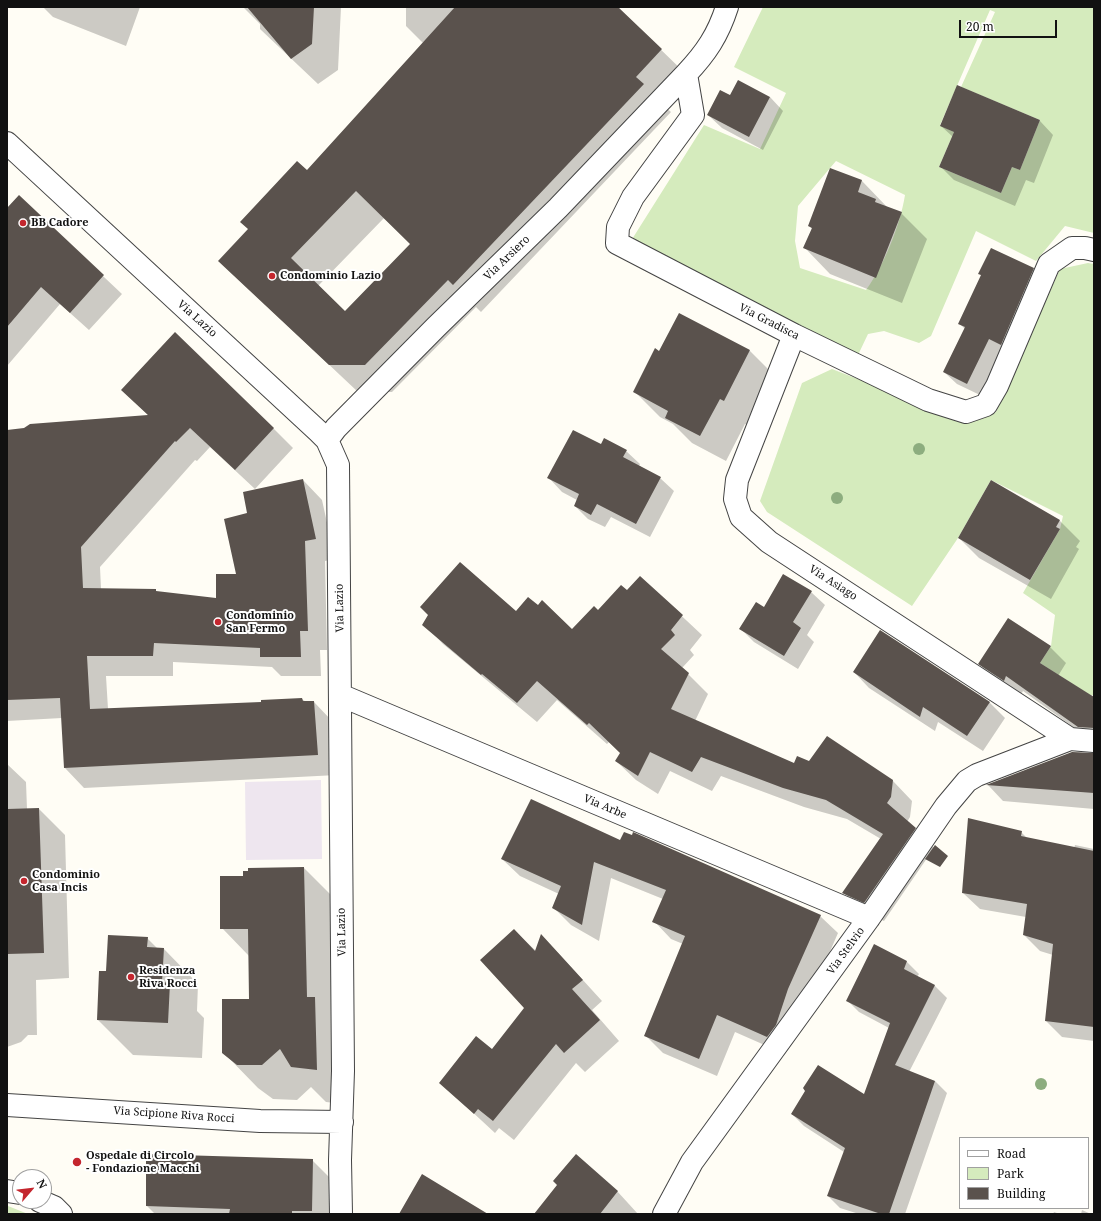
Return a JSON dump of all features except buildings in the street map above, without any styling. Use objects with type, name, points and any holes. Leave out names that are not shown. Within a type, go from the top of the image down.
[{"type":"street","points":[[686,74],[702,57],[721,28],[727,7]]},
{"type":"street","name":"Via Gradisca","points":[[686,74],[693,115],[633,197],[618,227],[617,243],[794,335],[928,400],[966,412],[986,405],[997,386],[1049,264],[1072,248],[1086,248],[1094,250]]},
{"type":"street","name":"Via Arsiero","points":[[327,440],[336,428],[419,344],[558,208],[686,74]]},
{"type":"street","name":"Via Lazio","points":[[7,143],[327,440],[338,465],[342,1122],[340,1160],[341,1214]]},
{"type":"street","name":"Via Asiago","points":[[794,335],[737,480],[735,499],[741,517],[769,542],[1070,739],[1094,741]]},
{"type":"street","name":"Via Arbe","points":[[340,695],[869,918]]},
{"type":"street","name":"Via Stelvio","points":[[664,1214],[692,1162],[869,918],[946,806],[967,781],[977,775],[1070,739]]},
{"type":"street","name":"Via Scipione Riva Rocci","points":[[7,1105],[260,1121],[342,1122]]},
{"type":"street","points":[[52,1206],[62,1214]]},
{"type":"shaded area","points":[[321,780],[322,859],[246,860],[245,782]]},
{"type":"green space","points":[[763,7],[1094,7],[1094,233],[1065,226],[1036,261],[976,231],[931,336],[919,343],[884,331],[868,334],[858,355],[629,244],[704,125],[760,149],[786,93],[734,67]],"holes":[[[990,10],[995,12],[961,87],[1040,120],[1020,170],[1012,167],[1001,193],[939,167],[954,132],[940,125]],[[836,161],[905,195],[903,207],[890,245],[879,269],[866,290],[800,268],[795,241],[798,206]]]},
{"type":"green space","points":[[1088,263],[1094,264],[1094,695],[1090,695],[1040,663],[1051,646],[1055,615],[1023,593],[1060,529],[1063,516],[991,480],[958,538],[912,606],[767,512],[760,501],[802,383],[832,369],[969,422],[996,412],[1060,269]]},
{"type":"green space","points":[[8,1206],[12,1209],[28,1214],[7,1214]]},
{"type":"place","name":"BB Cadore","points":[[23,223]]},
{"type":"place","name":"Condominio Lazio","points":[[272,276]]},
{"type":"place","name":"Condominio San Fermo","points":[[218,622]]},
{"type":"place","name":"Condominio Casa Incis","points":[[24,881]]},
{"type":"place","name":"Residenza Riva Rocci","points":[[131,977]]},
{"type":"place","name":"Ospedale di Circolo - Fondazione Macchi","points":[[77,1162]]}]
